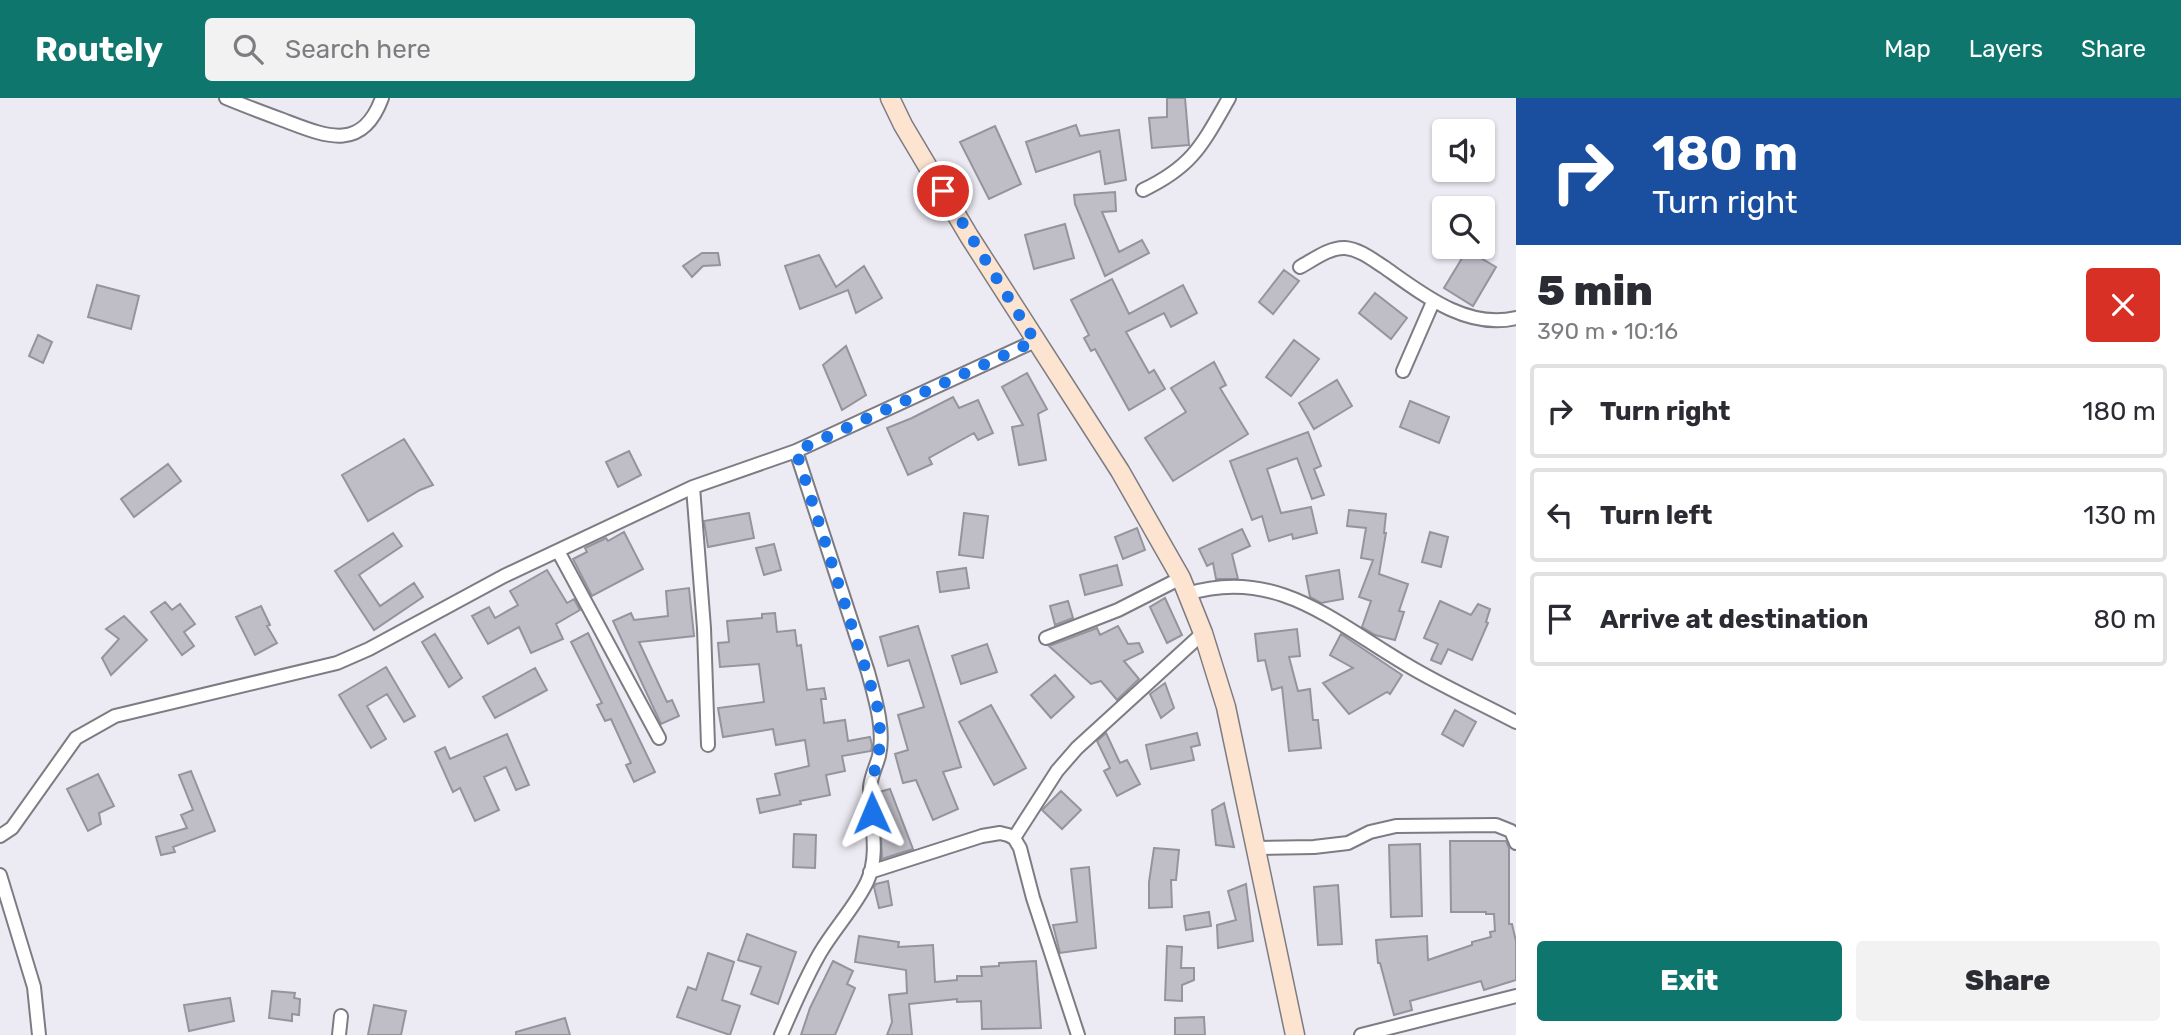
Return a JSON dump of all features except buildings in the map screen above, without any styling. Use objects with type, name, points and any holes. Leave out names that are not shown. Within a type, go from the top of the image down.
[{"type":"street","points":[[226,98],[323,135],[348,136],[360,131],[375,117],[382,98]]},
{"type":"street","points":[[890,98],[903,125],[969,236],[1120,471],[1184,586],[1203,633],[1226,707],[1295,1035]]},
{"type":"street","points":[[1143,190],[1167,178],[1189,162],[1229,98]]},
{"type":"street","points":[[1300,267],[1334,250],[1345,248],[1370,258],[1433,302],[1483,320],[1516,318]]},
{"type":"street","points":[[1403,371],[1433,302]]},
{"type":"street","points":[[0,836],[12,828],[76,738],[115,716],[337,663],[558,551],[693,487],[796,451],[1035,341]]},
{"type":"street","points":[[781,1035],[820,952],[867,881],[870,872],[874,840],[870,787],[879,755],[880,730],[877,705],[796,451]]},
{"type":"street","points":[[693,487],[704,628],[708,745]]},
{"type":"street","points":[[558,551],[659,738]]},
{"type":"street","points":[[1046,638],[1184,586],[1207,588],[1242,585],[1271,590],[1308,603],[1409,667],[1516,722]]},
{"type":"street","points":[[1014,838],[1057,771],[1077,748],[1203,633]]},
{"type":"street","points":[[1257,848],[1314,847],[1348,843],[1370,832],[1396,826],[1496,825],[1511,831],[1516,843]]},
{"type":"street","points":[[870,872],[982,836],[1000,833],[1014,838],[1020,848],[1033,898],[1078,1035]]},
{"type":"street","points":[[0,875],[34,987],[39,1035]]},
{"type":"street","points":[[1361,1035],[1516,996]]},
{"type":"street","points":[[340,1035],[341,1016]]},
{"type":"route","points":[[872,813],[870,787],[879,755],[877,705],[796,451],[1035,341],[943,191]]}]
